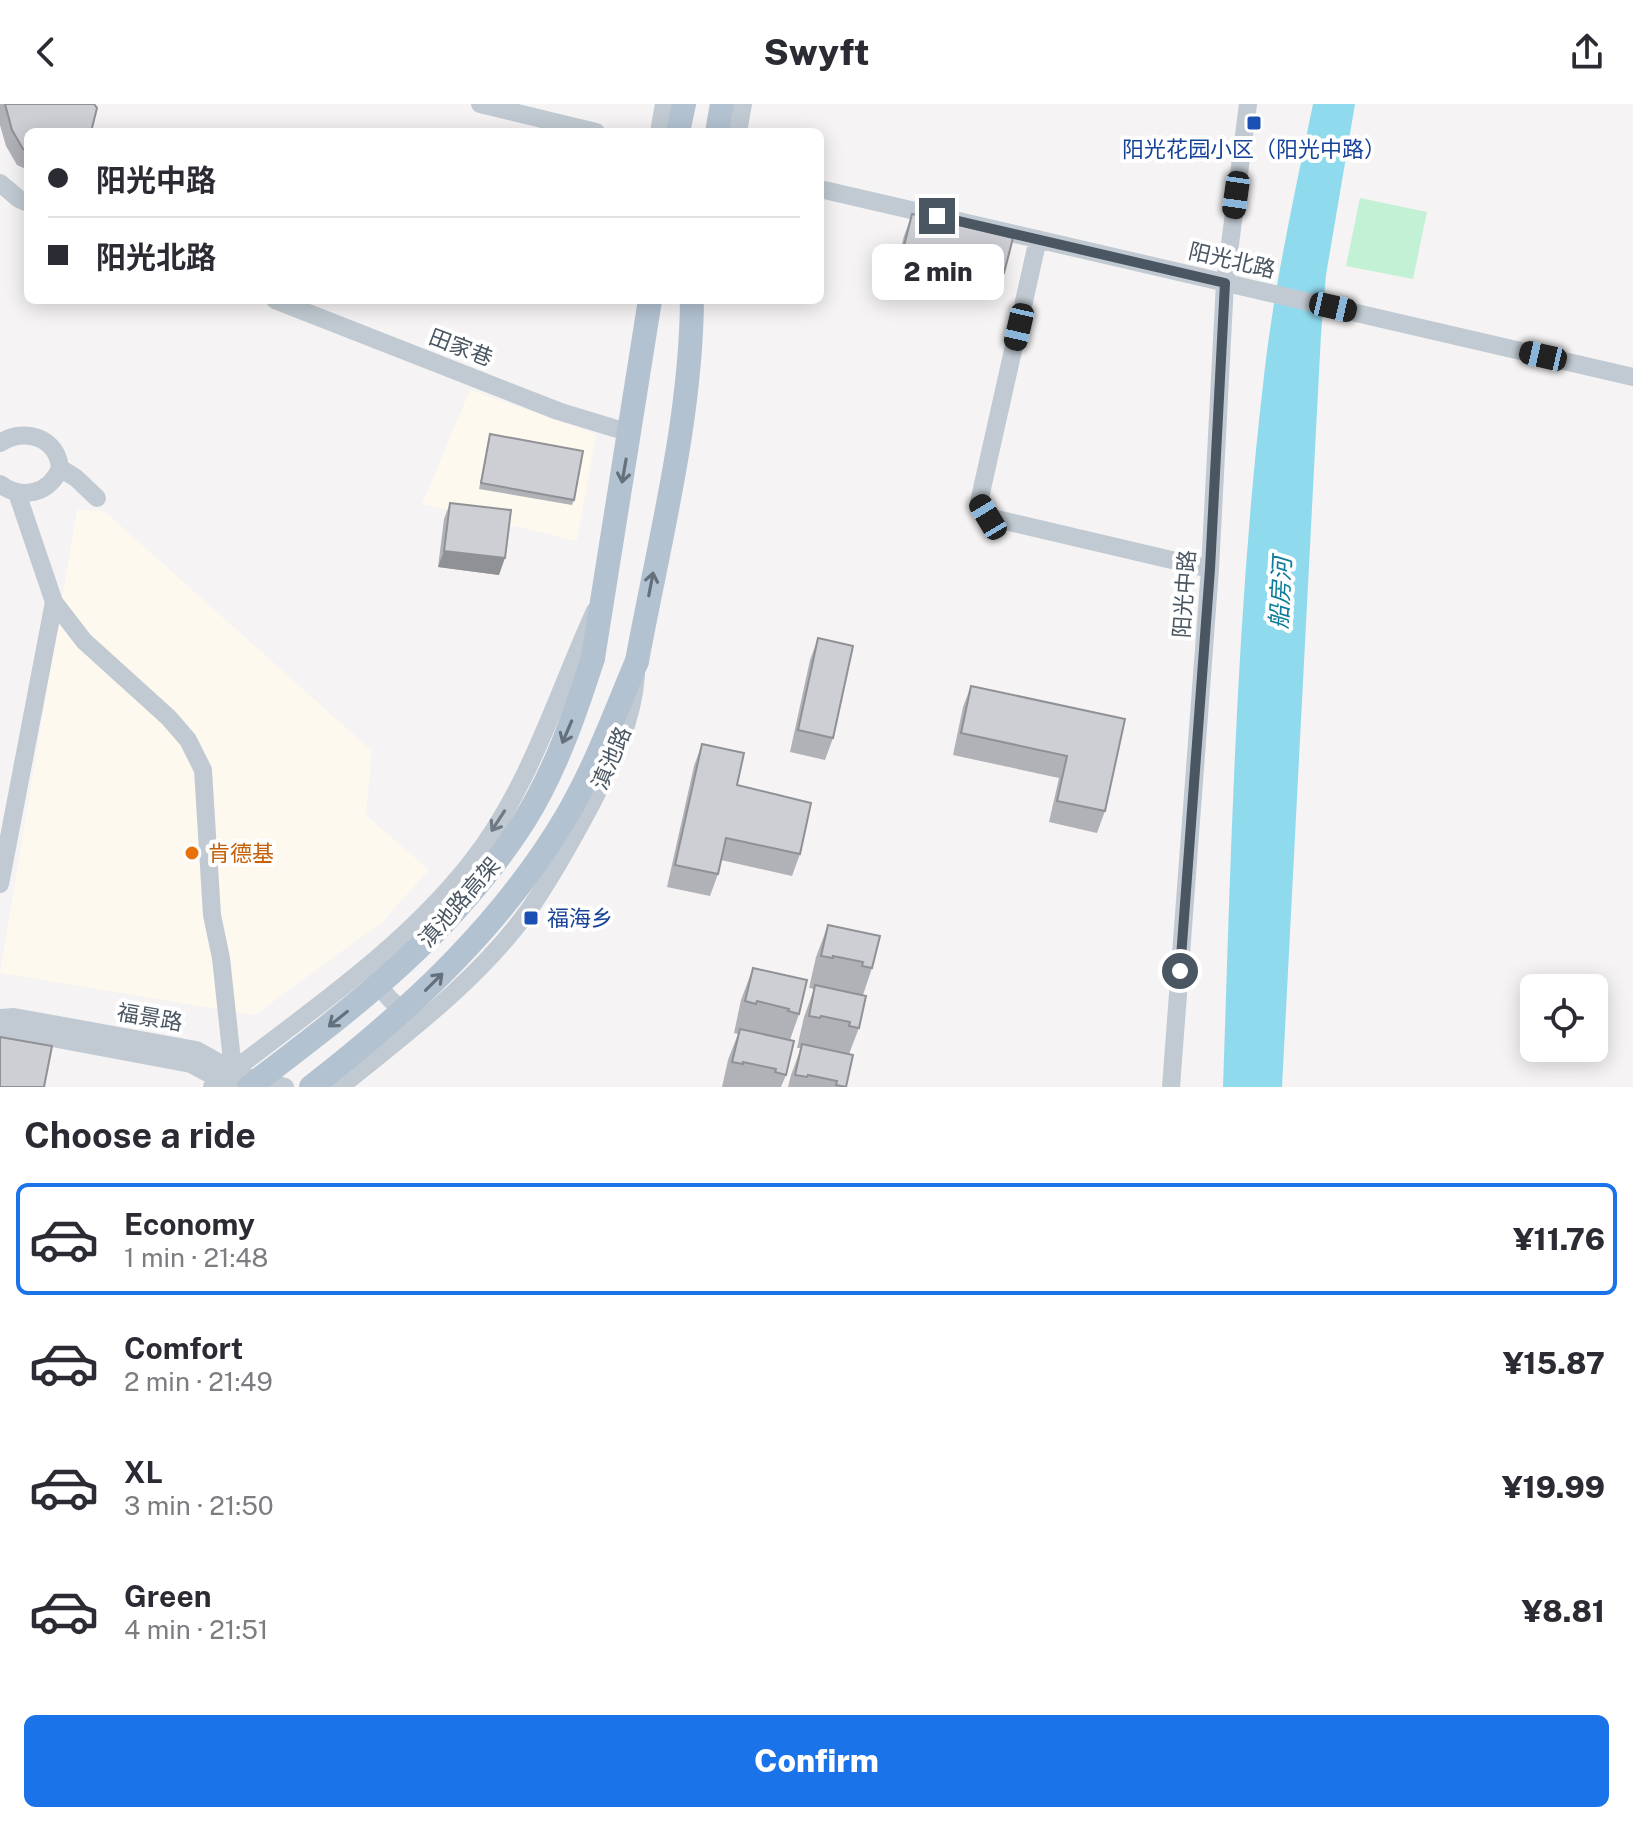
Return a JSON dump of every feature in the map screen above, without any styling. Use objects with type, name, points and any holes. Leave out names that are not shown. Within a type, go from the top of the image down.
[{"type":"main road","points":[[679,128],[684,104]]},
{"type":"main road","points":[[718,128],[722,104]]},
{"type":"main road","points":[[601,598],[649,304]]},
{"type":"main road","name":"滇池路","points":[[637,661],[677,448],[692,304]]},
{"type":"main road","name":"滇池路高架","points":[[230,1082],[377,987],[426,944],[461,905],[525,819],[575,714],[593,658],[601,598]]},
{"type":"main road","name":"滇池路高架","points":[[311,1087],[411,1005],[521,886],[567,816],[637,661]]},
{"type":"street","points":[[480,104],[579,128]]},
{"type":"street","points":[[660,128],[664,104]]},
{"type":"street","points":[[739,128],[743,104]]},
{"type":"street","name":"阳光中路","points":[[1171,1087],[1210,569],[1225,283],[1248,104]]},
{"type":"street","points":[[0,183],[24,201]]},
{"type":"street","name":"阳光北路","points":[[824,190],[1633,377]]},
{"type":"street","points":[[1038,239],[979,502],[988,517],[1210,569]]},
{"type":"street","name":"田家巷","points":[[285,304],[558,411],[630,433]]},
{"type":"street","points":[[640,304],[641,367]]},
{"type":"street","name":"滇池路","points":[[691,335],[700,304]]},
{"type":"street","points":[[0,443],[18,435],[42,439],[55,451],[60,468],[56,477],[43,489],[34,492],[17,493],[0,484]]},
{"type":"street","points":[[60,468],[97,498]]},
{"type":"street","points":[[17,493],[54,602],[84,641],[169,718],[188,740],[203,770],[212,915],[221,958],[230,1082]]},
{"type":"street","points":[[230,1082],[381,955],[432,908],[473,860],[509,803],[538,748],[601,598]]},
{"type":"street","points":[[0,884],[54,602]]},
{"type":"street","name":"滇池路","points":[[340,1087],[431,1012],[488,957],[526,913],[568,848],[616,753],[634,700],[637,661]]},
{"type":"street","points":[[381,955],[379,980],[387,996],[406,1011],[431,1012]]},
{"type":"street","name":"福景路","points":[[0,1018],[14,1017],[196,1050],[230,1082]]},
{"type":"street","name":"福景路","points":[[0,1028],[191,1064],[230,1082],[285,1087]]},
{"type":"shaded area","points":[[470,390],[596,434],[577,541],[422,504]]},
{"type":"shaded area","points":[[77,510],[104,511],[372,751],[366,815],[429,870],[382,922],[255,1015],[0,973]]},
{"type":"green space","points":[[1360,198],[1427,212],[1413,279],[1346,266]]},
{"type":"water","name":"船房河","points":[[1313,104],[1355,104],[1326,275],[1321,334],[1282,1087],[1223,1087],[1236,735],[1254,472],[1272,314]]},
{"type":"building","points":[[5,104],[94,104],[97,108],[92,128],[24,128],[24,149],[12,130]]},
{"type":"building","points":[[912,214],[1013,238],[1004,273],[903,250]]},
{"type":"building","points":[[490,434],[583,451],[574,500],[481,483]]},
{"type":"building","points":[[450,503],[511,510],[505,558],[444,551]]},
{"type":"building","points":[[818,638],[853,646],[833,738],[798,730]]},
{"type":"building","points":[[971,686],[1125,719],[1105,811],[1057,801],[1067,756],[961,733]]},
{"type":"building","points":[[702,744],[744,753],[737,785],[811,803],[800,854],[726,838],[718,874],[675,865]]},
{"type":"building","points":[[828,925],[880,936],[872,968],[862,966],[863,962],[821,956]]},
{"type":"building","points":[[753,968],[807,980],[799,1014],[757,1001],[756,1004],[745,1001]]},
{"type":"building","points":[[815,985],[866,996],[859,1028],[849,1026],[850,1022],[809,1016]]},
{"type":"building","points":[[740,1029],[794,1041],[786,1075],[775,1072],[776,1069],[732,1062]]},
{"type":"building","points":[[0,1037],[52,1046],[44,1087],[0,1087]]},
{"type":"building","points":[[802,1044],[853,1055],[846,1087],[836,1085],[837,1081],[795,1075]]},
{"type":"place","name":"阳光花园小区（阳光中路）","points":[[1254,123]]},
{"type":"place","name":"肯德基","points":[[192,853]]},
{"type":"place","name":"福海乡","points":[[531,918]]},
{"type":"route","points":[[937,216],[1225,283],[1210,569],[1180,971]]}]
